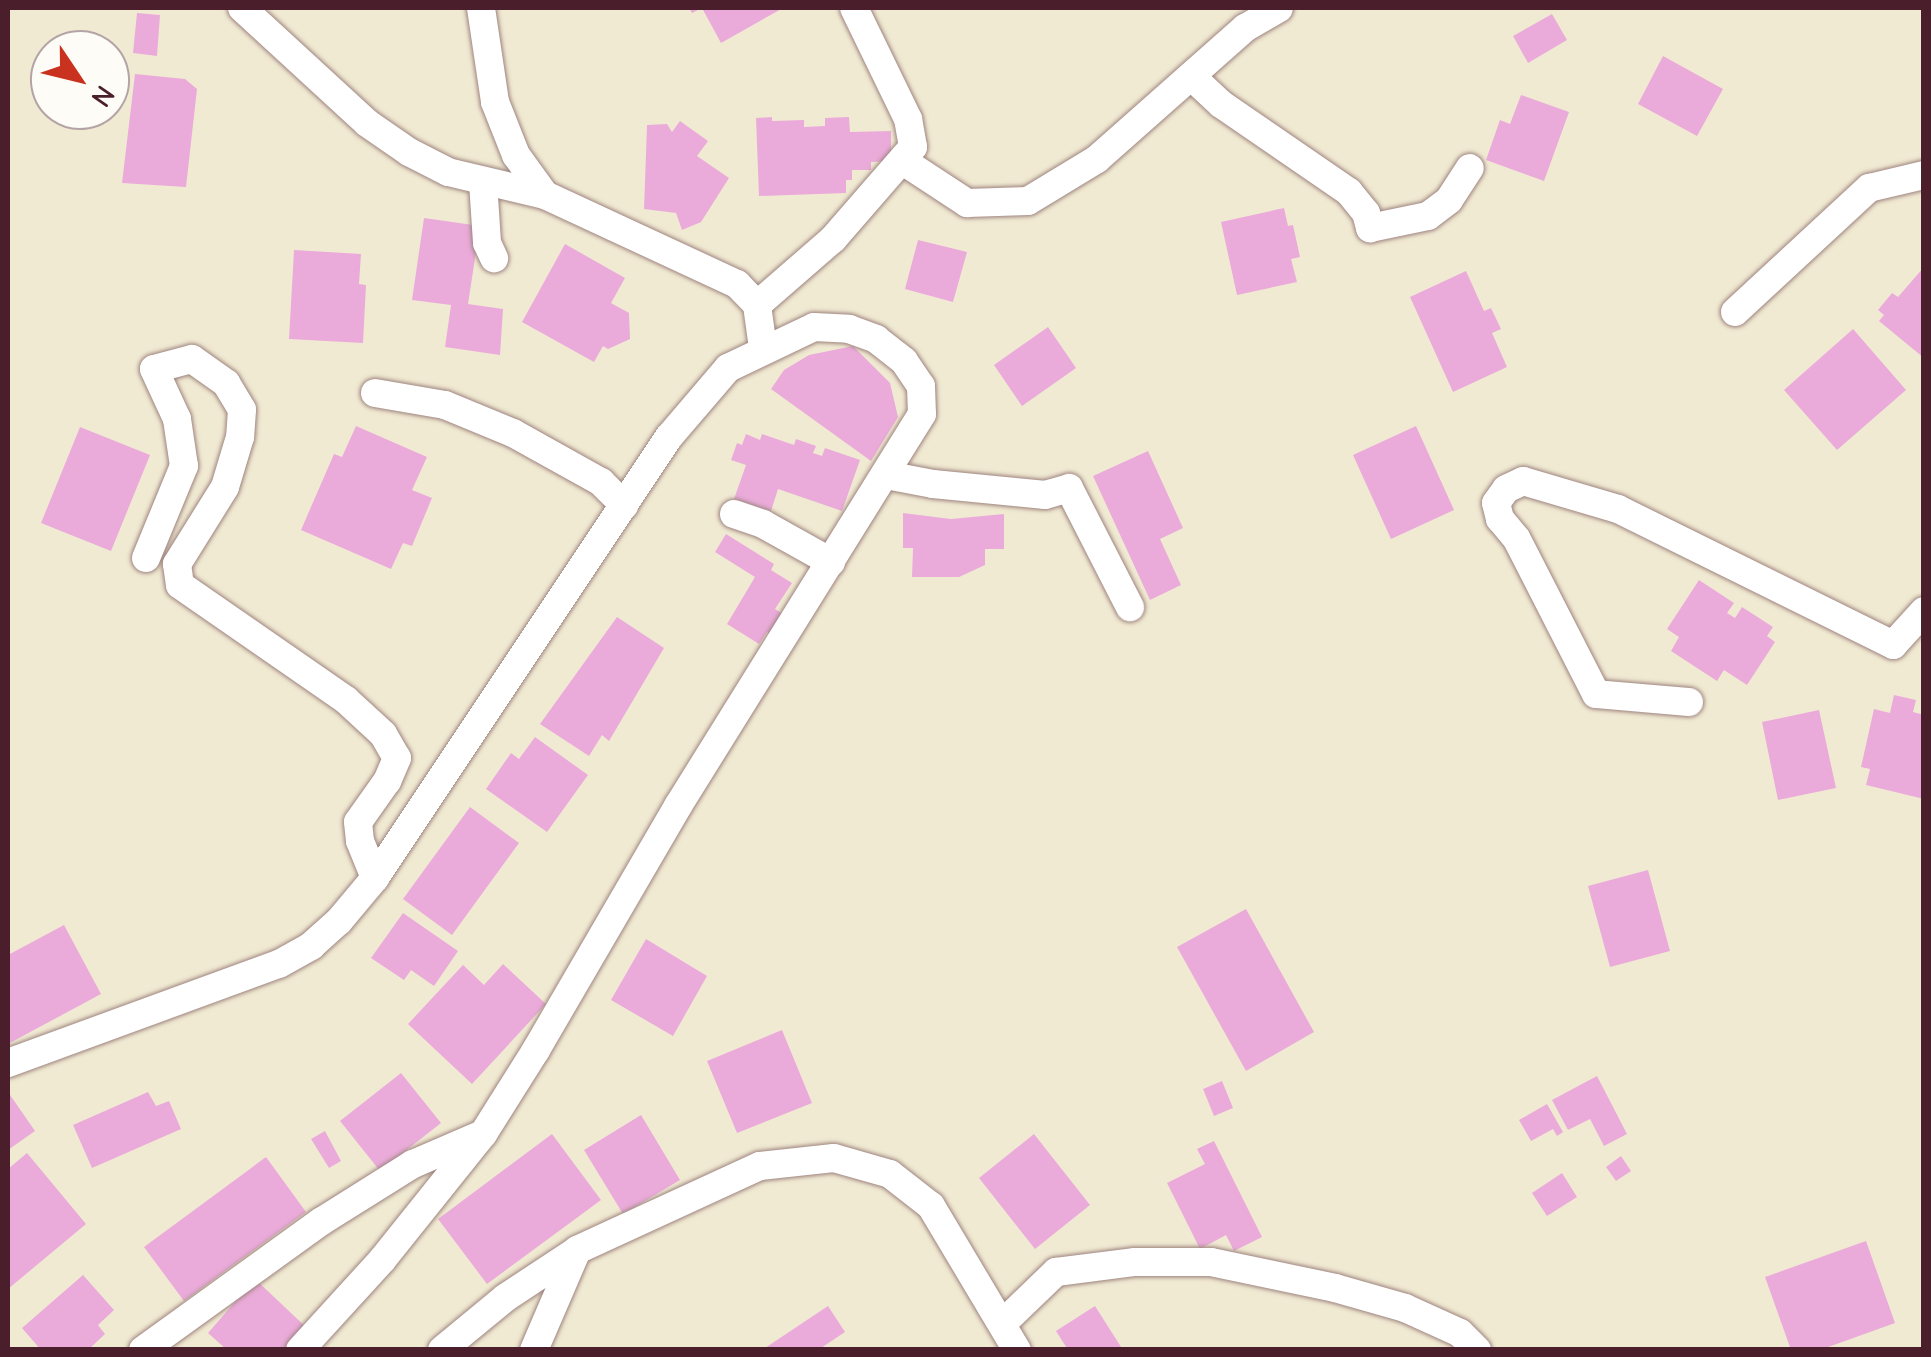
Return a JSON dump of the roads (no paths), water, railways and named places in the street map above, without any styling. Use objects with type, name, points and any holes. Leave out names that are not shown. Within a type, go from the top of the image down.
[{"type":"street","points":[[242,8],[367,123],[448,172],[545,195],[710,267],[738,284],[758,305],[763,348]]},
{"type":"street","points":[[482,8],[495,102],[516,154],[545,195]]},
{"type":"street","points":[[758,305],[833,239],[913,147],[908,119],[854,8]]},
{"type":"street","points":[[903,161],[967,203],[1028,201],[1097,159],[1245,28],[1280,8]]},
{"type":"street","points":[[1191,76],[1221,104],[1348,192],[1366,214],[1370,228],[1428,216],[1449,200],[1470,168]]},
{"type":"street","points":[[1735,312],[1869,188],[1924,175]]},
{"type":"street","points":[[483,182],[486,243],[494,258]]},
{"type":"street","points":[[8,1063],[279,964],[311,946],[376,878],[624,505],[704,392],[728,368],[763,348],[814,328],[849,329],[876,339],[904,361],[921,386],[922,414],[886,475],[678,806],[483,1134],[383,1259],[300,1350]]},
{"type":"street","points":[[146,558],[184,466],[177,419],[154,369],[192,359],[226,384],[242,410],[240,437],[225,486],[176,564],[180,585],[346,700],[383,734],[397,758],[387,781],[358,822],[360,840],[376,878]]},
{"type":"street","points":[[375,393],[445,405],[513,433],[601,482],[624,505]]},
{"type":"street","points":[[886,475],[932,484],[1045,495],[1069,488],[1130,607]]},
{"type":"street","points":[[1690,702],[1596,694],[1516,538],[1500,519],[1496,503],[1506,488],[1523,481],[1618,508],[1892,645],[1924,611]]},
{"type":"street","points":[[734,514],[763,524],[831,562]]},
{"type":"street","points":[[144,1350],[322,1221],[413,1164],[483,1134]]},
{"type":"street","points":[[442,1350],[505,1298],[577,1250],[760,1166],[834,1158],[890,1174],[931,1206],[1017,1350]]},
{"type":"street","points":[[534,1350],[577,1250]]},
{"type":"street","points":[[1003,1324],[1056,1272],[1135,1262],[1211,1262],[1335,1288],[1405,1308],[1460,1333],[1476,1350]]}]
